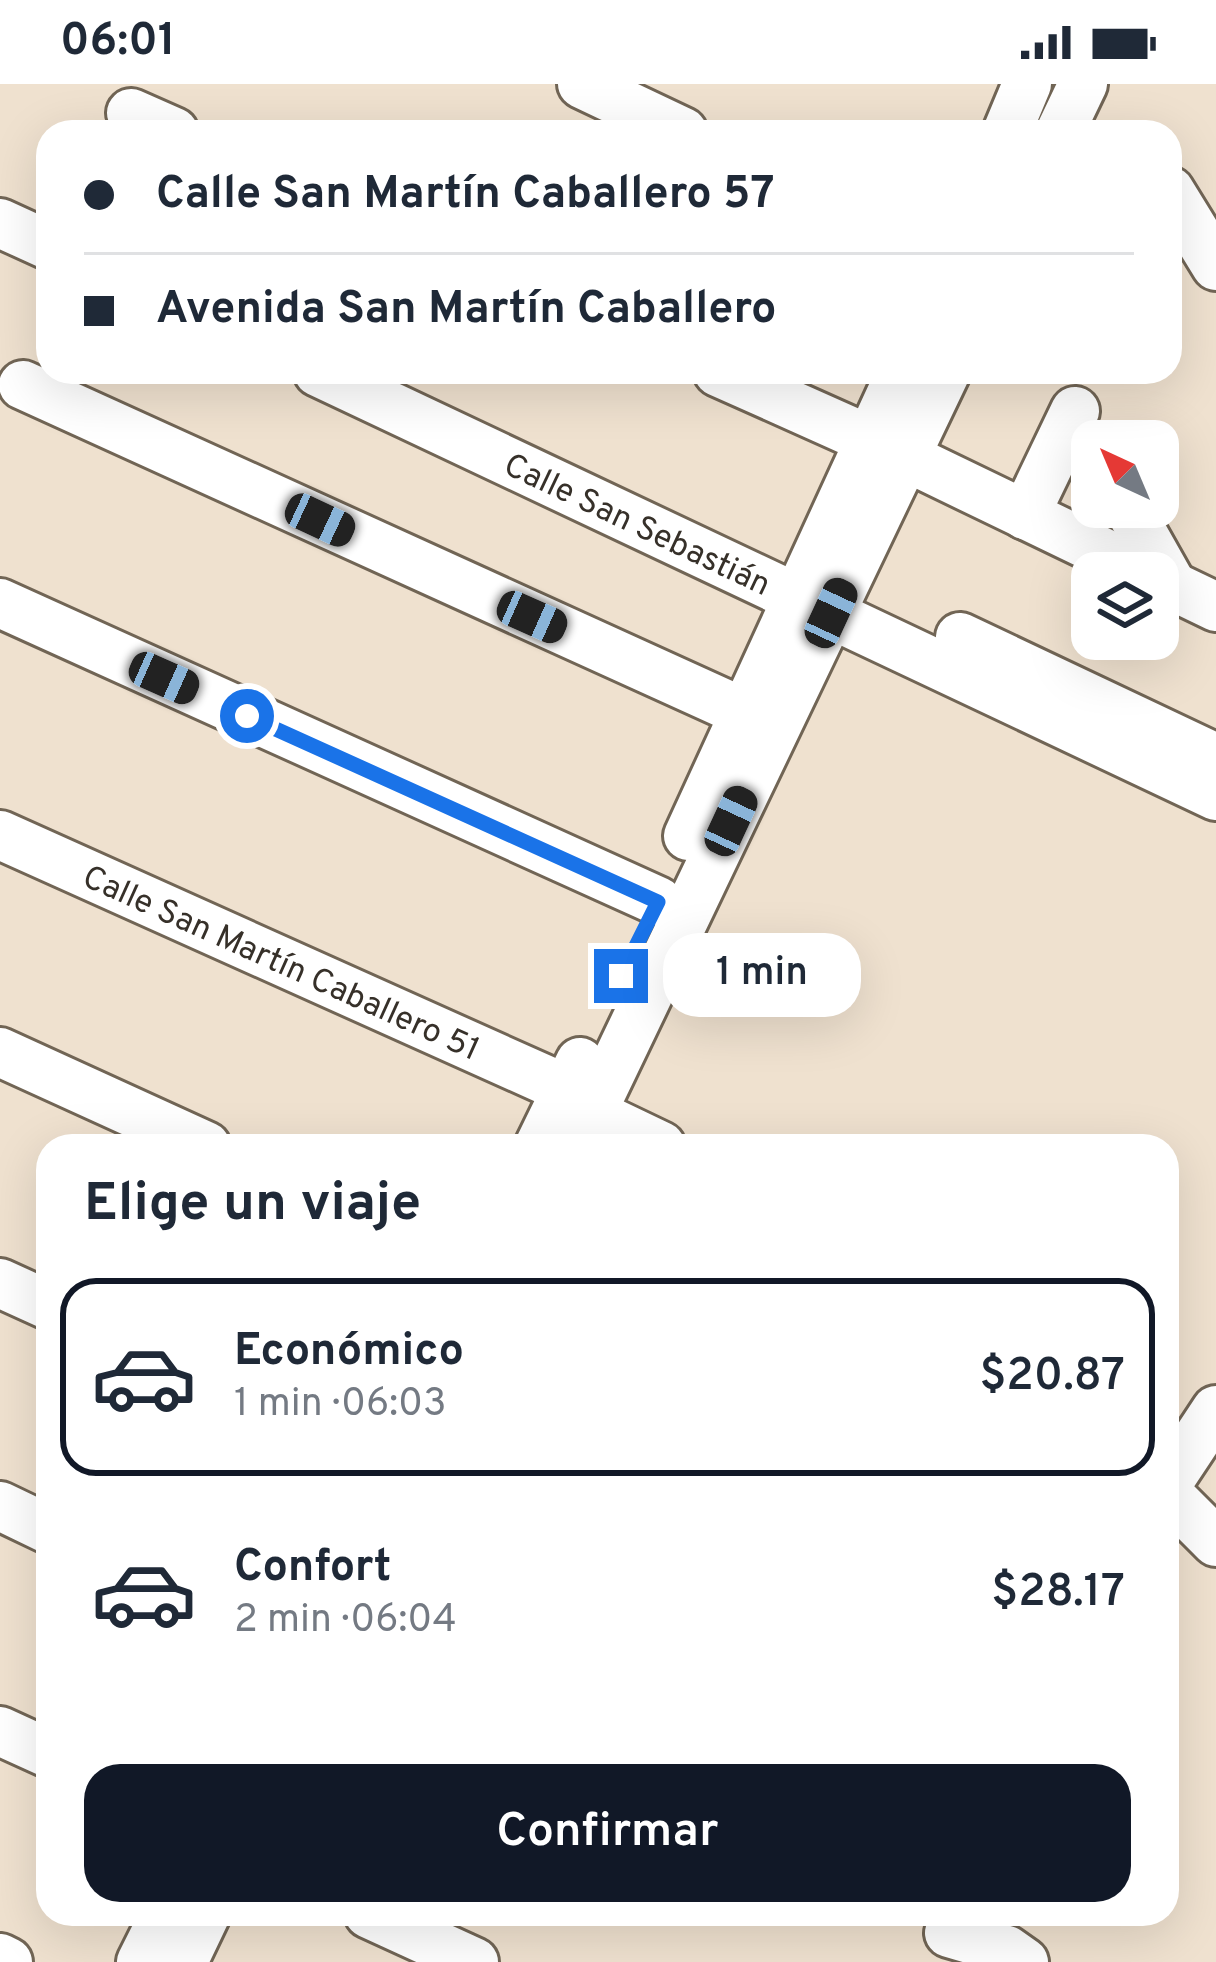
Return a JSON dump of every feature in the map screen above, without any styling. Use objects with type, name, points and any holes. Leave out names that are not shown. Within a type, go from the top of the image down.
[{"type":"street","points":[[582,84],[658,120]]},
{"type":"street","points":[[1011,120],[1027,84]]},
{"type":"street","points":[[0,190],[36,206]]},
{"type":"street","points":[[1182,211],[1216,266]]},
{"type":"street","points":[[0,223],[36,240]]},
{"type":"street","name":"Calle San Sebastián","points":[[346,384],[1216,758]]},
{"type":"street","name":"Calle San Sebastián","points":[[415,384],[1216,796]]},
{"type":"street","points":[[745,384],[1102,552]]},
{"type":"street","points":[[888,448],[899,384]]},
{"type":"street","points":[[578,1116],[888,448],[937,384]]},
{"type":"street","points":[[23,385],[745,713]]},
{"type":"street","points":[[1025,515],[1075,411],[1080,420]]},
{"type":"street","points":[[1179,589],[1216,607]]},
{"type":"street","points":[[578,1116],[658,902],[745,713],[822,591]]},
{"type":"street","points":[[0,603],[658,902]]},
{"type":"street","name":"Calle San Martín Caballero 51","points":[[0,835],[578,1116],[628,1134]]},
{"type":"street","points":[[0,1052],[180,1134]]},
{"type":"street","points":[[0,1283],[36,1300]]},
{"type":"street","points":[[1179,1470],[1216,1410]]},
{"type":"street","points":[[1179,1502],[1216,1542]]},
{"type":"street","points":[[0,1506],[36,1523]]},
{"type":"street","points":[[0,1731],[36,1748]]},
{"type":"street","points":[[141,1962],[159,1926]]},
{"type":"street","points":[[183,1962],[200,1926]]},
{"type":"street","points":[[395,1926],[474,1962]]},
{"type":"street","points":[[950,1936],[1007,1950],[1024,1962]]},
{"type":"route","points":[[247,716],[658,902],[621,976]]}]
